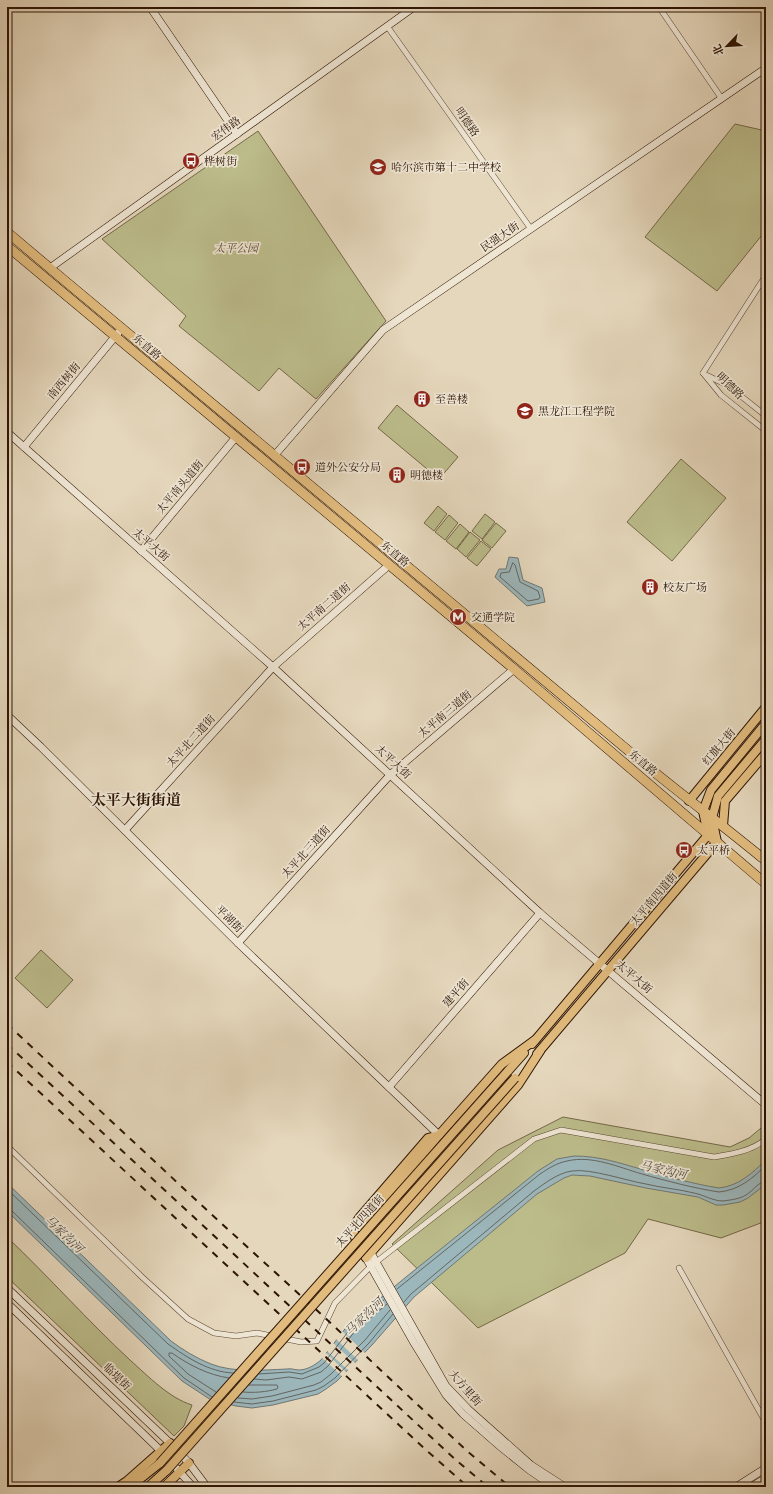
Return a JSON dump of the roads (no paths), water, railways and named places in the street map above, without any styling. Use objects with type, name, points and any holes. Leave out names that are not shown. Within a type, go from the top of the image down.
[{"type":"highway","name":"东直路","points":[[7,232],[689,801],[766,861]]},
{"type":"highway","name":"东直路","points":[[7,246],[514,669],[766,884]]},
{"type":"main road","name":"红旗大街","points":[[689,801],[766,707]]},
{"type":"main road","name":"红旗大街","points":[[702,810],[711,790],[766,723]]},
{"type":"main road","points":[[717,842],[712,818],[718,796],[766,739]]},
{"type":"main road","points":[[723,826],[725,801],[766,752]]},
{"type":"main road","points":[[702,810],[708,835]]},
{"type":"main road","name":"太平南四道街","points":[[600,963],[708,835]]},
{"type":"main road","name":"太平南四道街","points":[[608,970],[717,842]]},
{"type":"main road","name":"太平北四道街","points":[[130,1487],[160,1463],[508,1071],[600,963]]},
{"type":"main road","name":"太平北四道街","points":[[148,1487],[168,1470],[514,1078],[540,1051],[608,970]]},
{"type":"main road","points":[[535,1040],[502,1064],[439,1135],[428,1138],[356,1222],[353,1229],[354,1236],[368,1256],[518,1085],[540,1051]]},
{"type":"main road","points":[[118,1487],[127,1481],[170,1443]]},
{"type":"main road","points":[[164,1487],[189,1463]]},
{"type":"street","points":[[150,7],[237,134]]},
{"type":"street","name":"宏伟路","points":[[50,268],[414,7]]},
{"type":"street","points":[[659,7],[722,99]]},
{"type":"street","name":"明德路","points":[[387,26],[531,229]]},
{"type":"street","name":"民强大街","points":[[274,456],[383,330],[766,68]]},
{"type":"street","points":[[703,374],[766,275]]},
{"type":"street","name":"南西树街","points":[[24,447],[122,329]]},
{"type":"street","name":"明德路","points":[[703,374],[727,385],[766,416]]},
{"type":"street","name":"明德路","points":[[703,374],[721,395],[766,431]]},
{"type":"street","name":"太平大街","points":[[7,432],[273,667],[540,913],[766,1105]]},
{"type":"street","name":"太平南头道街","points":[[141,551],[236,437]]},
{"type":"street","name":"太平南二道街","points":[[273,667],[389,565]]},
{"type":"street","name":"太平北二道街","points":[[125,830],[273,667]]},
{"type":"street","name":"太平南三道街","points":[[390,775],[514,669]]},
{"type":"street","name":"平湖街","points":[[7,715],[238,943],[439,1135]]},
{"type":"street","name":"太平北三道街","points":[[238,943],[390,775]]},
{"type":"street","name":"建平街","points":[[389,1087],[540,913]]},
{"type":"street","points":[[7,1146],[188,1319],[214,1333],[236,1336],[257,1333],[301,1342],[317,1341],[335,1303],[373,1264],[534,1139],[561,1130],[714,1157],[738,1153],[761,1143],[766,1139]]},
{"type":"street","name":"大方里街","points":[[368,1256],[410,1330],[439,1386],[455,1406],[528,1469],[554,1487]]},
{"type":"street","points":[[679,1268],[766,1422]]},
{"type":"street","name":"临堤街","points":[[7,1288],[170,1443],[189,1463],[207,1487]]},
{"type":"street","name":"临堤街","points":[[7,1303],[161,1451],[193,1487]]},
{"type":"street","name":"大方里街","points":[[410,1330],[452,1393],[531,1465],[565,1487]]},
{"type":"street","points":[[736,1487],[766,1468]]},
{"type":"street","points":[[751,1487],[766,1478]]},
{"type":"water","points":[[509,557],[518,558],[523,580],[542,588],[545,602],[527,606],[495,577],[499,569],[506,569]]},
{"type":"water","name":"马家沟河","points":[[574,1156],[609,1160],[681,1180],[719,1188],[739,1182],[766,1160],[766,1184],[748,1198],[740,1202],[716,1205],[698,1197],[590,1176],[572,1175],[564,1178],[537,1194],[414,1297],[372,1345],[337,1381],[318,1394],[273,1405],[252,1408],[211,1400],[182,1381],[7,1211],[7,1183],[171,1341],[185,1351],[211,1364],[229,1369],[302,1370],[311,1367],[321,1360],[348,1325],[538,1171],[557,1159]]},
{"type":"railway","points":[[7,1024],[467,1451],[510,1487]]},
{"type":"railway","points":[[7,1044],[457,1461],[488,1487]]},
{"type":"railway","points":[[7,1062],[425,1449],[468,1487]]},
{"type":"place","name":"桦树街","points":[[191,161]]},
{"type":"place","name":"哈尔滨市第十二中学校","points":[[378,167]]},
{"type":"place","name":"至善楼","points":[[422,399]]},
{"type":"place","name":"黑龙江工程学院","points":[[525,411]]},
{"type":"place","name":"道外公安分局","points":[[302,467]]},
{"type":"place","name":"明德楼","points":[[397,475]]},
{"type":"place","name":"校友广场","points":[[650,587]]},
{"type":"place","name":"交通学院","points":[[458,617]]},
{"type":"place","name":"太平桥","points":[[684,850]]},
{"type":"district","name":"太平大街街道","points":[[136,800]]},
{"type":"park label","name":"太平公园","points":[[236,248]]}]
